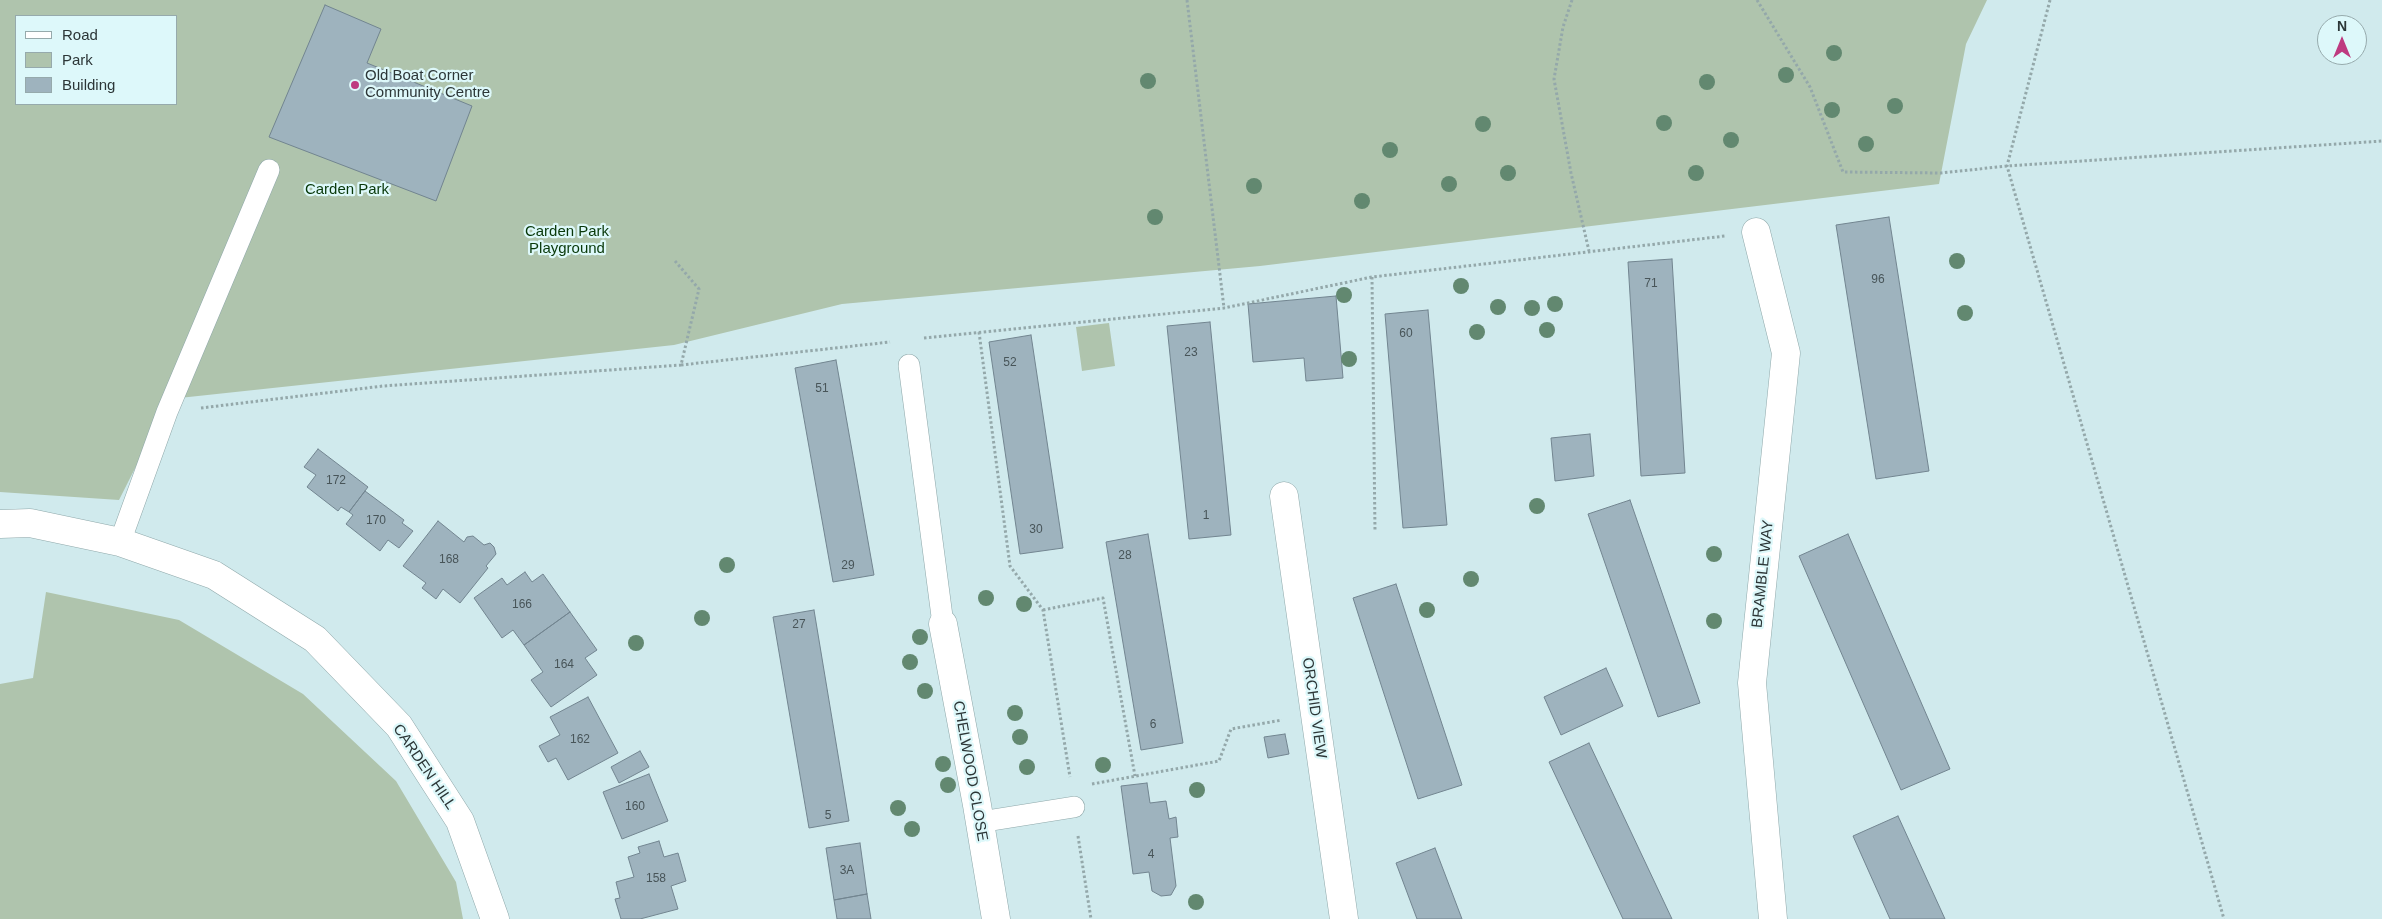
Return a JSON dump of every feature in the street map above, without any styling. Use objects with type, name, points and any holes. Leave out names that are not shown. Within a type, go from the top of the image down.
[{"type":"street","name":"BRAMBLE WAY","points":[[1756,232],[1786,353],[1752,683],[1773,919]]},
{"type":"street","name":"ORCHID VIEW","points":[[1284,496],[1344,919]]},
{"type":"street","name":"CARDEN HILL","points":[[0,524],[30,523],[120,542],[214,575],[315,638],[399,726],[455,813],[460,821],[494,919]]},
{"type":"street","name":"CHELWOOD CLOSE","points":[[943,624],[996,919]]},
{"type":"lane","points":[[120,542],[167,412],[269,170]]},
{"type":"lane","points":[[909,365],[943,624]]},
{"type":"lane","points":[[980,822],[1073,797]]},
{"type":"path","points":[[1187,0],[1224,308]]},
{"type":"path","points":[[1572,0],[1563,27],[1554,79],[1571,173],[1590,251]]},
{"type":"path","points":[[1757,0],[1810,87],[1843,172],[1942,173],[2007,166],[2382,141]]},
{"type":"path","points":[[2050,0],[2007,166],[2224,919]]},
{"type":"path","points":[[915,340],[1224,308],[1372,277],[1756,232]]},
{"type":"path","points":[[675,260],[699,289],[681,365]]},
{"type":"path","points":[[1372,277],[1375,532]]},
{"type":"path","points":[[979,332],[1010,566],[1043,610],[1091,919]]},
{"type":"path","points":[[167,412],[383,386],[681,365],[897,342]]},
{"type":"path","points":[[1043,610],[1104,598],[1134,776]]},
{"type":"path","points":[[1073,797],[1134,776],[1219,761],[1231,729],[1315,714]]},
{"type":"green space","name":"Carden Park","points":[[0,0],[1987,0],[1966,44],[1939,184],[1260,266],[842,304],[674,345],[170,399],[119,500],[0,492]]},
{"type":"green space","points":[[1109,323],[1115,366],[1082,371],[1076,327]]},
{"type":"green space","points":[[46,592],[179,620],[303,694],[396,781],[456,882],[463,919],[0,919],[0,684],[33,678]]},
{"type":"building","name":"Old Boat Corner Community Centre","points":[[325,5],[381,29],[367,63],[472,106],[436,201],[269,137]]},
{"type":"building","points":[[1889,217],[1929,471],[1876,479],[1836,225]]},
{"type":"building","points":[[1672,259],[1685,473],[1641,476],[1628,262]]},
{"type":"building","points":[[1336,296],[1343,378],[1306,381],[1304,358],[1253,362],[1248,304]]},
{"type":"building","points":[[1428,310],[1447,525],[1403,528],[1385,314]]},
{"type":"building","points":[[1210,322],[1231,535],[1189,539],[1167,326]]},
{"type":"building","points":[[1031,335],[1063,548],[1020,554],[989,342]]},
{"type":"building","points":[[836,360],[874,575],[833,582],[795,368]]},
{"type":"building","points":[[1590,434],[1594,476],[1555,481],[1551,438]]},
{"type":"building","points":[[318,449],[368,487],[349,512],[341,507],[338,511],[307,487],[316,475],[304,467]]},
{"type":"building","points":[[365,491],[404,520],[402,523],[413,531],[399,548],[388,540],[380,551],[346,524],[353,515],[349,512]]},
{"type":"building","points":[[1630,500],[1700,703],[1658,717],[1588,514]]},
{"type":"building","points":[[438,521],[464,542],[467,537],[473,536],[484,545],[490,543],[494,547],[496,554],[486,566],[488,568],[460,603],[443,589],[436,599],[422,588],[426,583],[403,566]]},
{"type":"building","points":[[1148,534],[1183,743],[1141,750],[1106,542]]},
{"type":"building","points":[[1848,534],[1950,769],[1901,790],[1799,556]]},
{"type":"building","points":[[525,572],[532,582],[543,574],[570,612],[524,645],[513,630],[502,638],[474,598],[502,578],[507,585]]},
{"type":"building","points":[[1396,584],[1462,785],[1418,799],[1353,598]]},
{"type":"building","points":[[814,610],[849,821],[809,828],[773,617]]},
{"type":"building","points":[[570,612],[597,650],[585,658],[597,675],[551,707],[531,680],[543,672],[524,645]]},
{"type":"building","points":[[1606,668],[1623,706],[1561,735],[1544,697]]},
{"type":"building","points":[[588,697],[618,753],[568,780],[556,758],[548,762],[539,746],[560,735],[550,717]]},
{"type":"building","points":[[1285,734],[1289,754],[1268,758],[1264,737]]},
{"type":"building","points":[[1589,743],[1672,919],[1623,919],[1549,762]]},
{"type":"building","points":[[640,751],[649,767],[619,783],[611,767]]},
{"type":"building","points":[[649,774],[668,821],[622,839],[603,792]]},
{"type":"building","points":[[1147,783],[1150,803],[1166,801],[1169,819],[1176,817],[1178,837],[1170,838],[1176,886],[1171,895],[1161,896],[1152,891],[1149,872],[1133,874],[1121,786]]},
{"type":"building","points":[[1898,816],[1945,919],[1890,919],[1853,836]]},
{"type":"building","points":[[659,841],[664,857],[678,853],[686,881],[671,886],[678,909],[640,919],[621,919],[615,899],[620,898],[616,882],[634,877],[628,857],[640,853],[638,847]]},
{"type":"building","points":[[860,843],[867,894],[834,900],[826,848]]},
{"type":"building","points":[[1435,848],[1462,919],[1417,919],[1396,863]]},
{"type":"building","points":[[867,894],[871,919],[837,919],[834,900]]},
{"type":"place","name":"Old Boat Corner Community Centre","points":[[355,85]]},
{"type":"park label","name":"Carden Park Playground","points":[[567,240]]}]
